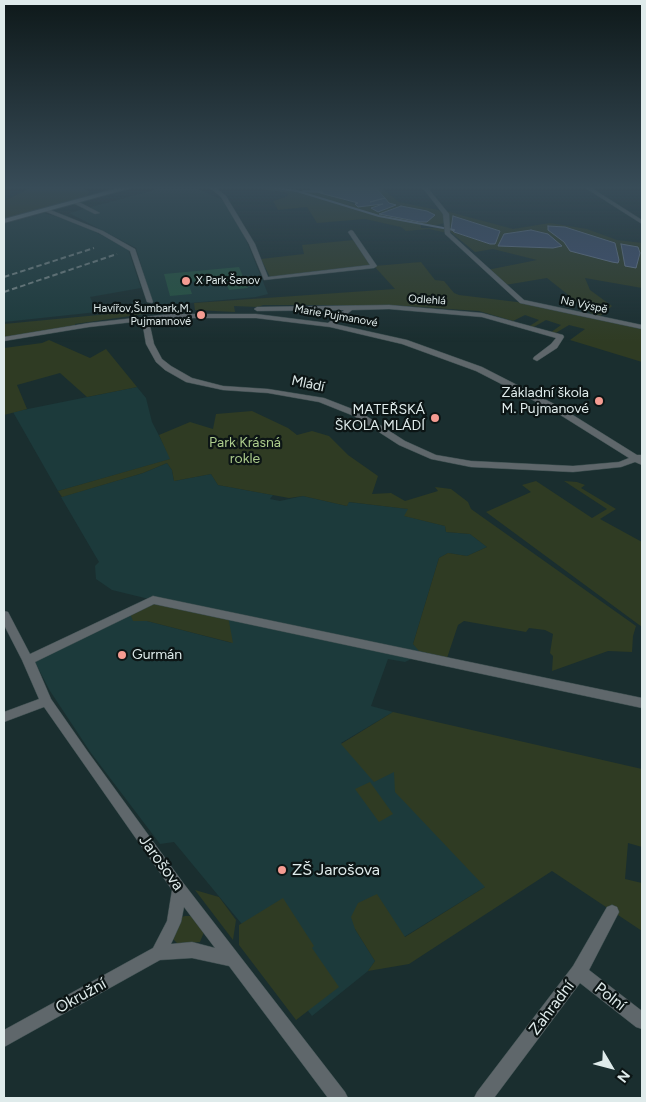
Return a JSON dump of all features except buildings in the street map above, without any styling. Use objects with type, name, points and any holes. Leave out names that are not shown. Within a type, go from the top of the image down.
[{"type":"street","points":[[112,238],[133,250],[150,302]]},
{"type":"street","points":[[249,238],[266,279],[374,266],[355,238]]},
{"type":"street","name":"Na Výspě","points":[[453,238],[522,302],[642,327]]},
{"type":"street","name":"Odlehlá","points":[[257,309],[389,307],[482,316],[560,337],[554,346],[537,358]]},
{"type":"street","points":[[330,325],[350,308]]},
{"type":"street","name":"Marie Pujmanové","points":[[4,339],[145,318],[201,315],[256,316],[330,325],[404,342],[479,370],[556,409],[641,458]]},
{"type":"street","name":"Mládí","points":[[145,318],[150,344],[159,360],[168,368],[189,380],[224,388],[268,391],[321,400],[357,414],[402,443],[428,455],[471,464],[573,469],[621,464],[641,458]]},
{"type":"street","points":[[28,660],[153,600],[642,703]]},
{"type":"street","name":"Jarošova","points":[[4,615],[28,660],[46,701],[179,888],[339,1098]]},
{"type":"street","points":[[4,717],[46,701]]},
{"type":"street","points":[[158,953],[174,922],[179,888]]},
{"type":"street","name":"Zahradní","points":[[483,1098],[579,972],[612,912]]},
{"type":"street","name":"Okružní","points":[[4,1039],[158,953],[192,950],[234,960]]},
{"type":"street","name":"Polní","points":[[579,972],[642,1022]]},
{"type":"shaded area","points":[[4,238],[108,238],[128,249],[141,288],[90,297],[97,312],[4,322]]},
{"type":"shaded area","points":[[118,238],[245,238],[268,294],[256,297],[168,305],[155,303],[152,301],[136,248]]},
{"type":"shaded area","points":[[137,387],[146,398],[152,422],[171,459],[58,491],[13,412]]},
{"type":"shaded area","points":[[167,463],[172,470],[174,481],[211,474],[218,485],[273,495],[270,499],[280,501],[303,496],[347,506],[348,502],[409,509],[405,516],[445,526],[446,532],[470,534],[487,547],[467,556],[448,553],[439,558],[413,644],[424,653],[405,662],[388,659],[371,706],[393,712],[341,743],[394,772],[546,826],[485,887],[404,937],[377,895],[355,929],[375,961],[368,971],[312,1016],[241,923],[174,842],[160,844],[91,753],[50,691],[33,658],[129,611],[134,621],[147,621],[232,643],[153,600],[112,590],[96,579],[95,566],[99,562],[61,497],[143,473]]},
{"type":"green space","points":[[458,238],[473,238],[490,244],[496,242],[497,238],[502,238],[498,246],[553,248],[561,246],[553,238],[613,238],[642,243],[642,288],[585,278],[590,290],[612,306],[598,318],[642,327],[642,362],[570,340],[585,329],[569,325],[554,334],[550,333],[561,325],[546,320],[532,328],[528,327],[539,320],[525,315],[513,321],[479,311],[390,305],[263,305],[258,307],[234,306],[235,312],[195,310],[194,303],[395,289],[374,266],[421,262],[435,280],[444,281],[454,293],[459,295],[525,303],[596,317],[547,278],[505,285],[487,270],[537,260],[493,249],[475,252]]},
{"type":"green space","points":[[354,240],[371,265],[270,277],[261,259],[304,254],[302,245]]},
{"type":"green space","points":[[151,310],[151,313],[75,324],[75,326],[4,338],[4,324]]},
{"type":"green space","points":[[49,340],[90,358],[106,349],[137,387],[87,397],[60,373],[17,385],[27,409],[4,415],[4,348],[42,343]]},
{"type":"green space","name":"Park Krásná rokle","points":[[252,411],[288,428],[297,435],[312,431],[329,436],[348,455],[378,476],[372,494],[391,493],[405,501],[438,491],[435,487],[451,489],[468,502],[471,509],[636,626],[632,652],[608,651],[552,671],[553,656],[550,653],[553,634],[545,630],[529,628],[526,632],[464,621],[458,625],[447,658],[419,651],[413,644],[439,558],[448,553],[467,556],[487,547],[470,534],[446,532],[445,526],[404,516],[408,509],[349,502],[347,506],[303,496],[289,498],[218,485],[211,474],[174,481],[172,470],[167,463],[143,473],[62,497],[58,491],[170,459],[159,435],[190,422],[213,429],[216,414]]},
{"type":"green space","points":[[536,481],[592,518],[607,509],[564,481],[585,485],[581,488],[616,509],[600,519],[642,542],[642,627],[486,512],[531,492],[522,485]]},
{"type":"green space","points":[[153,600],[228,616],[233,643],[147,621],[133,621],[129,611]]},
{"type":"green space","points":[[393,712],[642,769],[642,847],[628,843],[625,879],[642,883],[642,931],[552,871],[409,964],[368,971],[375,961],[355,929],[351,917],[358,903],[377,894],[405,937],[485,887],[395,792],[394,772],[374,782],[341,744]]},
{"type":"green space","points":[[370,782],[393,814],[379,822],[355,789]]},
{"type":"green space","points":[[195,890],[219,897],[236,920],[233,940]]},
{"type":"green space","points":[[283,898],[314,946],[312,948],[339,987],[296,1020],[239,945],[239,925]]},
{"type":"green space","points":[[191,916],[204,932],[200,942],[178,944],[172,938],[182,917]]},
{"type":"water","points":[[473,238],[497,238],[495,244]]},
{"type":"water","points":[[502,238],[553,238],[562,246],[553,248],[498,246]]},
{"type":"water","points":[[559,238],[601,238],[615,243],[618,263],[570,251]]},
{"type":"water","points":[[621,244],[638,247],[640,253],[636,268],[625,266]]},
{"type":"railway","points":[[4,277],[94,248]]},
{"type":"railway","points":[[4,292],[117,254]]},
{"type":"place","name":"X Park Šenov","points":[[186,281]]},
{"type":"place","name":"Havířov,Šumbark,M. Pujmannové","points":[[201,315]]},
{"type":"place","name":"Základní škola M. Pujmanové","points":[[599,401]]},
{"type":"place","name":"MATEŘSKÁ ŠKOLA MLÁDÍ","points":[[435,418]]},
{"type":"place","name":"Gurmán","points":[[122,655]]},
{"type":"place","name":"ZŠ Jarošova","points":[[282,870]]}]
